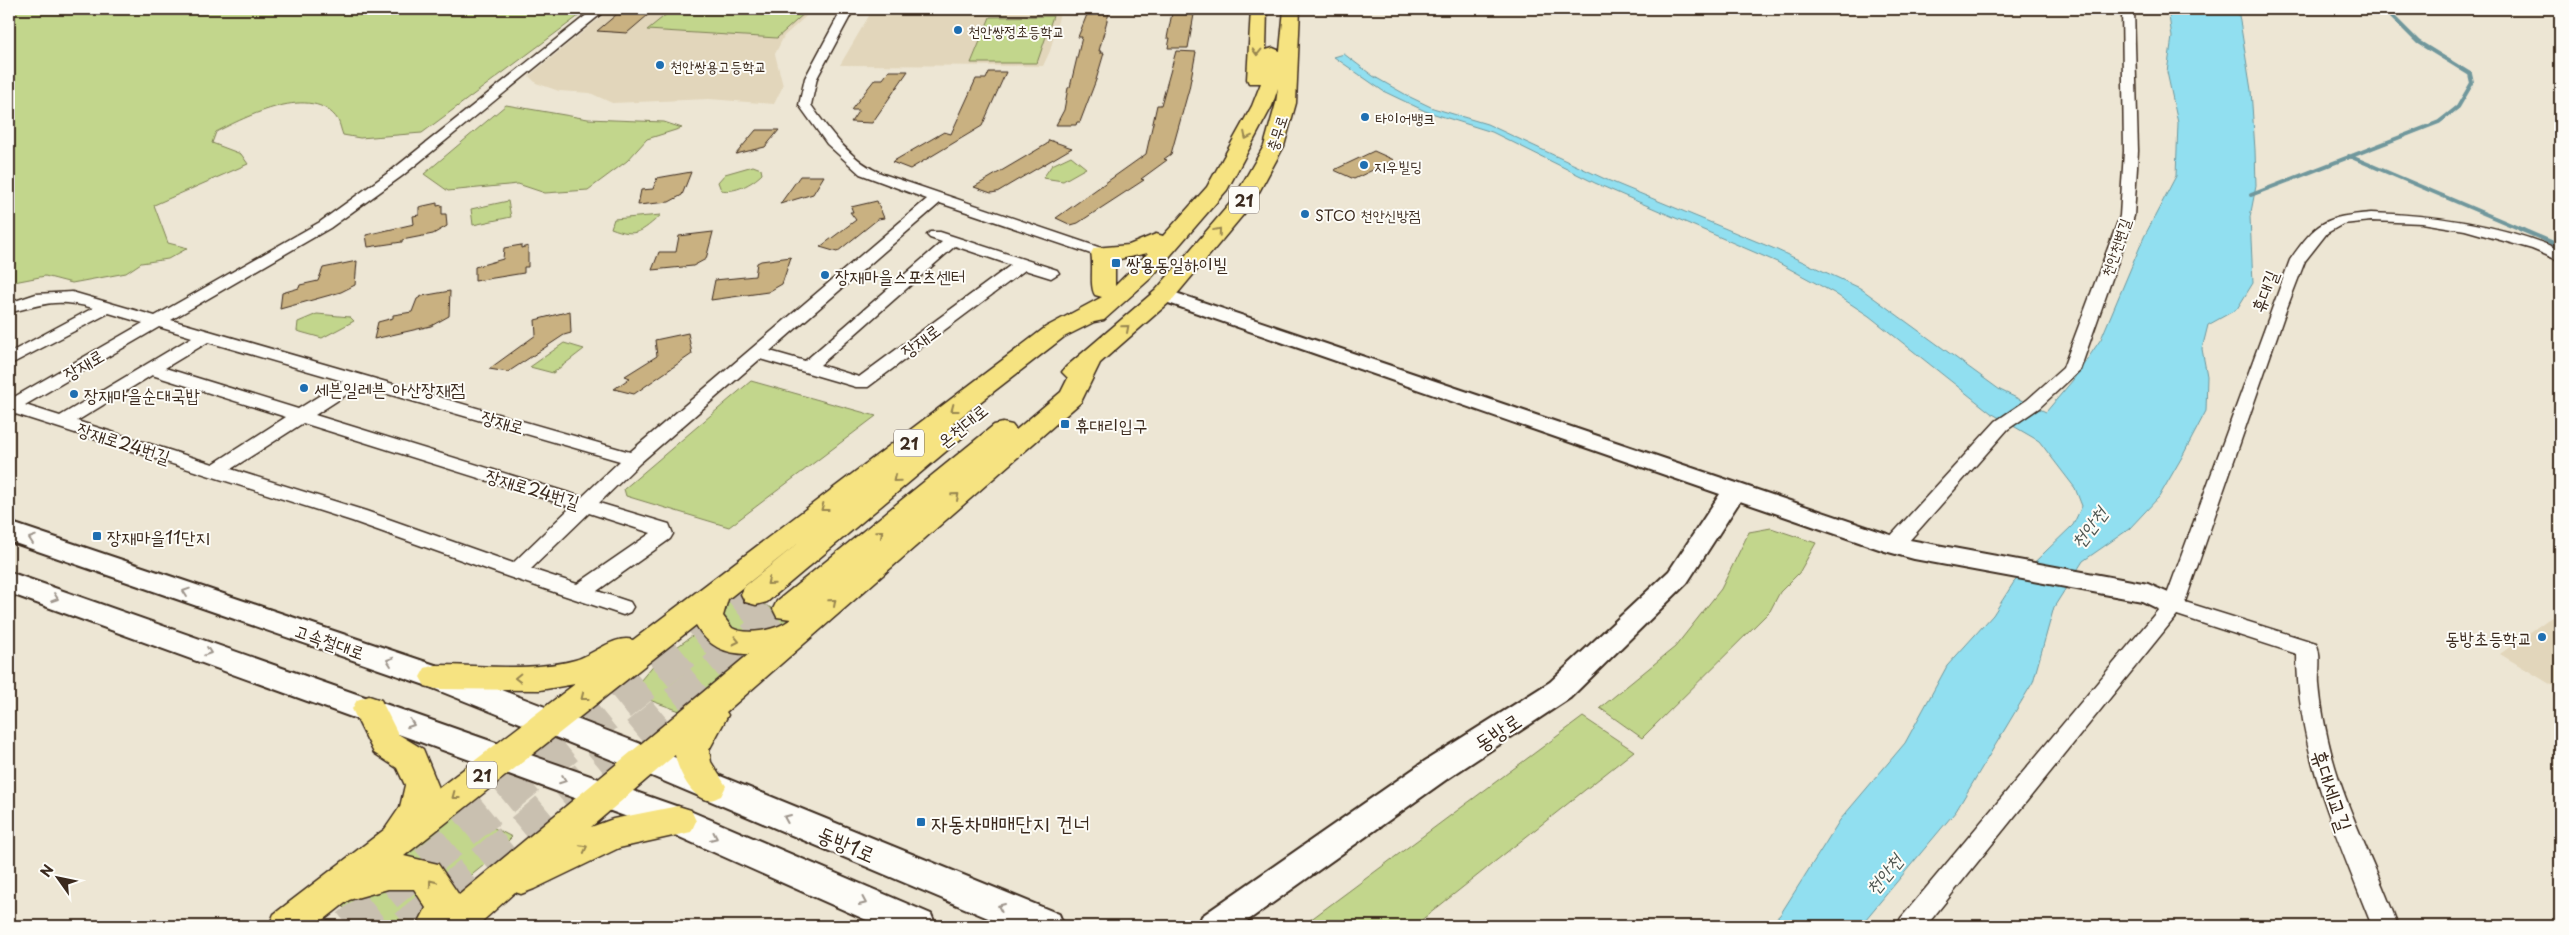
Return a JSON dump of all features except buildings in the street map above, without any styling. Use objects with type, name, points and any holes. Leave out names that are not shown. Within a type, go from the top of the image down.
[{"type":"highway","points":[[1259,9],[1256,81],[1266,92]]},
{"type":"highway","name":"21","points":[[1266,92],[1271,80],[1276,9]]},
{"type":"highway","name":"충무로","points":[[1164,295],[1246,195],[1274,146],[1286,103],[1292,9]]},
{"type":"highway","points":[[1287,85],[1296,81],[1304,9]]},
{"type":"highway","name":"충무로","points":[[1143,274],[1216,190],[1245,140],[1266,92]]},
{"type":"highway","points":[[1106,297],[1182,214],[1216,190]]},
{"type":"highway","points":[[1106,297],[1105,265],[1102,253],[1124,254],[1141,249],[1156,241]]},
{"type":"highway","name":"온천대로","points":[[756,594],[1106,297],[1143,274]]},
{"type":"highway","name":"21","points":[[451,926],[478,901],[750,672],[792,621],[1072,396],[1089,360],[1164,295]]},
{"type":"highway","name":"21","points":[[288,926],[374,857],[552,722],[715,593],[1054,332],[1106,297]]},
{"type":"highway","points":[[715,593],[708,612],[708,621],[718,636],[735,642],[752,643],[792,621]]},
{"type":"highway","points":[[436,677],[540,678],[582,671],[678,624]]},
{"type":"highway","points":[[709,786],[695,766],[692,746],[713,711],[750,672]]},
{"type":"highway","points":[[369,709],[386,743],[411,759],[422,785],[417,813],[374,857]]},
{"type":"highway","points":[[478,901],[612,834],[678,820]]},
{"type":"highway","points":[[327,895],[375,875],[398,870],[425,875],[442,899],[445,910],[436,926]]},
{"type":"main road","name":"고속철대로","points":[[9,531],[436,677],[647,760]]},
{"type":"main road","points":[[9,582],[369,709],[603,795],[678,820],[918,926]]},
{"type":"main road","name":"동방1로","points":[[647,760],[1046,926]]},
{"type":"street","points":[[158,321],[326,225],[417,157],[601,9]]},
{"type":"street","points":[[848,9],[811,78],[805,105],[817,123],[846,155],[866,172],[937,198],[1102,253]]},
{"type":"street","name":"천안천변길","points":[[1904,548],[2002,425],[2033,404],[2071,370],[2127,216],[2131,150],[2128,9]]},
{"type":"street","points":[[516,572],[634,459],[937,198]]},
{"type":"street","name":"휴대길","points":[[2173,606],[2223,460],[2284,295],[2298,260],[2322,230],[2339,220],[2371,217],[2422,219],[2467,226],[2537,246],[2560,256]]},
{"type":"street","points":[[935,236],[1051,273]]},
{"type":"street","points":[[808,367],[952,241]]},
{"type":"street","name":"장재로","points":[[756,352],[862,383],[1023,264]]},
{"type":"street","points":[[1164,295],[1904,548],[2148,593],[2173,606],[2308,649]]},
{"type":"street","name":"장재로","points":[[9,308],[36,299],[72,297],[634,459]]},
{"type":"street","points":[[9,360],[107,307]]},
{"type":"street","name":"장재로","points":[[9,406],[158,321]]},
{"type":"street","name":"장재로24번길","points":[[62,422],[206,336]]},
{"type":"street","name":"장재로24번길","points":[[150,369],[662,529],[662,534],[579,593]]},
{"type":"street","points":[[215,471],[358,379]]},
{"type":"street","name":"장재로24번길","points":[[9,406],[359,516],[516,572],[623,607]]},
{"type":"street","name":"동방로","points":[[1214,926],[1436,770],[1560,690],[1678,577],[1735,489]]},
{"type":"street","points":[[1910,926],[2173,606]]},
{"type":"street","name":"휴대세교길","points":[[2308,649],[2307,675],[2315,738],[2342,819],[2385,926]]},
{"type":"shaded area","name":"천안쌍용고등학교","points":[[611,9],[813,10],[784,36],[775,54],[783,86],[774,104],[709,99],[612,103],[590,93],[559,91],[536,83],[529,76]]},
{"type":"shaded area","name":"천안쌍정초등학교","points":[[873,9],[1061,9],[1050,51],[1043,66],[840,65]]},
{"type":"shaded area","name":"동방초등학교","points":[[2560,614],[2560,690],[2500,654],[2547,620]]},
{"type":"green space","points":[[9,9],[588,9],[422,133],[360,138],[343,135],[338,120],[327,109],[312,104],[296,103],[278,106],[244,118],[216,132],[212,143],[241,154],[248,164],[154,205],[168,243],[188,248],[168,259],[141,263],[126,273],[72,283],[45,276],[9,283]]},
{"type":"green space","points":[[673,9],[807,11],[777,38],[647,30]]},
{"type":"green space","points":[[1053,16],[1037,63],[971,63],[990,17]]},
{"type":"green space","points":[[506,105],[588,119],[664,122],[682,128],[647,139],[627,161],[588,190],[545,193],[518,184],[448,191],[424,174]]},
{"type":"green space","points":[[1071,156],[1086,168],[1063,181],[1043,178],[1052,165]]},
{"type":"green space","points":[[753,166],[761,169],[762,174],[743,187],[726,191],[721,190],[718,182],[725,174]]},
{"type":"green space","points":[[508,201],[511,217],[473,225],[471,209]]},
{"type":"green space","points":[[661,215],[638,232],[627,233],[611,228],[614,219]]},
{"type":"green space","points":[[317,314],[350,317],[354,321],[322,338],[297,331],[298,322]]},
{"type":"green space","points":[[564,343],[584,349],[553,373],[530,367]]},
{"type":"green space","points":[[751,381],[876,416],[729,527],[626,496],[624,489]]},
{"type":"green space","points":[[1771,528],[1816,543],[1799,573],[1780,592],[1770,611],[1642,738],[1600,708],[1675,647],[1721,589],[1749,532]]},
{"type":"green space","points":[[733,588],[796,621],[781,629],[741,633],[720,621],[721,602]]},
{"type":"green space","points":[[699,631],[708,645],[715,649],[755,653],[688,714],[630,693],[656,662]]},
{"type":"green space","points":[[1583,717],[1634,751],[1414,926],[1302,926]]},
{"type":"green space","points":[[451,806],[512,837],[484,865],[451,892],[397,861]]},
{"type":"green space","points":[[410,885],[422,898],[426,908],[423,926],[365,926],[336,901],[362,889]]},
{"type":"water","name":"천안천","points":[[2168,9],[2238,9],[2251,90],[2256,186],[2250,217],[2253,283],[2237,309],[2208,325],[2202,349],[2207,376],[2206,411],[2159,497],[2129,529],[2083,561],[2054,607],[2033,682],[1956,811],[1860,926],[1767,926],[1780,915],[1840,820],[1905,743],[1947,666],[1993,615],[2014,582],[2073,525],[2082,506],[2075,488],[2039,441],[1991,413],[1869,316],[1834,293],[1777,262],[1595,183],[1492,132],[1425,111],[1383,91],[1334,57],[1344,54],[1373,76],[1433,108],[1487,124],[1605,179],[1775,249],[1860,288],[2000,390],[2046,412],[2073,380],[2101,339],[2144,237],[2176,176],[2178,123],[2167,72],[2172,37]]},
{"type":"waterway","points":[[2350,156],[2439,122],[2458,107],[2472,83],[2470,74],[2418,42],[2385,9]]},
{"type":"waterway","points":[[2251,195],[2350,156]]},
{"type":"waterway","points":[[2350,156],[2523,230]]},
{"type":"waterway","points":[[2520,229],[2560,246]]},
{"type":"tunnel","points":[[348,926],[756,594]]},
{"type":"tunnel","points":[[406,926],[788,609]]},
{"type":"place","name":"천안쌍정초등학교","points":[[958,30]]},
{"type":"place","name":"천안쌍용고등학교","points":[[660,65]]},
{"type":"place","name":"타이어뱅크","points":[[1365,117]]},
{"type":"place","name":"지우빌딩","points":[[1364,165]]},
{"type":"place","name":"STCO 천안신방점","points":[[1305,214]]},
{"type":"place","name":"쌍용동일하이빌","points":[[1116,263]]},
{"type":"place","name":"장재마을스포츠센터","points":[[825,275]]},
{"type":"place","name":"세븐일레븐 아산장재점","points":[[304,388]]},
{"type":"place","name":"장재마을순대국밥","points":[[74,394]]},
{"type":"place","name":"휴대리입구","points":[[1065,424]]},
{"type":"place","name":"장재마을11단지","points":[[97,536]]},
{"type":"place","name":"동방초등학교","points":[[2542,637]]},
{"type":"place","name":"자동차매매단지 건너","points":[[921,822]]}]
